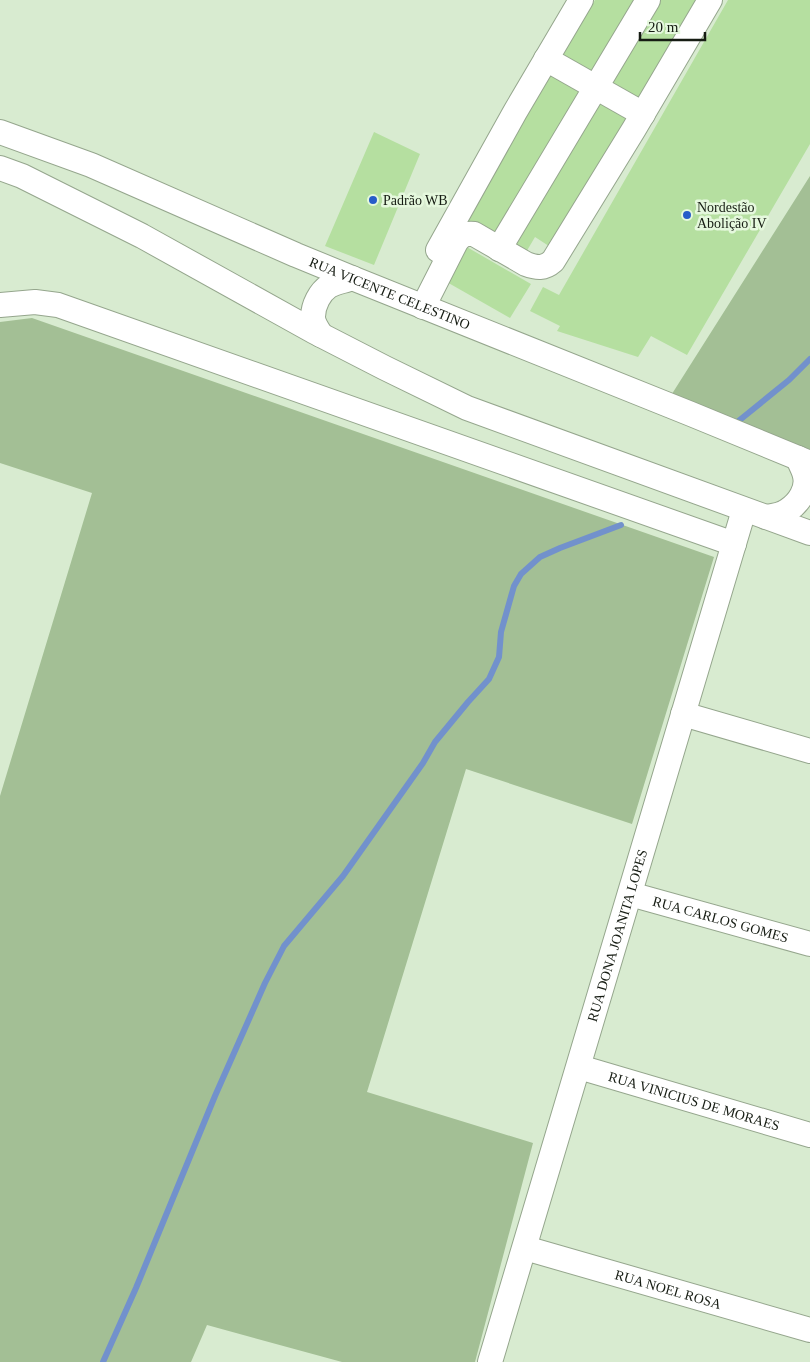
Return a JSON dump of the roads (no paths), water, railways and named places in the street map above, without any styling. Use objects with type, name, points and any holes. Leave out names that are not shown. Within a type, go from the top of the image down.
[{"type":"street","points":[[416,304],[515,112],[582,0]]},
{"type":"street","points":[[500,249],[648,0]]},
{"type":"street","points":[[416,304],[459,237],[470,233],[526,264],[535,267],[546,266],[553,261],[710,0]]},
{"type":"street","points":[[546,59],[643,114]]},
{"type":"street","name":"RUA VICENTE CELESTINO","points":[[0,132],[92,165],[296,255],[797,457]]},
{"type":"street","points":[[0,168],[22,176],[142,236],[321,335],[467,408],[810,533]]},
{"type":"street","points":[[321,335],[313,317],[316,303],[321,294],[330,286],[352,278]]},
{"type":"street","points":[[0,305],[35,302],[58,305],[734,544]]},
{"type":"street","points":[[766,517],[788,511],[799,500],[806,487],[805,477],[797,457]]},
{"type":"street","name":"RUA DONA JOANITA LOPES","points":[[490,1362],[744,510]]},
{"type":"street","points":[[683,714],[810,752]]},
{"type":"street","name":"RUA CARLOS GOMES","points":[[630,894],[810,944]]},
{"type":"street","name":"RUA VINICIUS DE MORAES","points":[[578,1067],[810,1136]]},
{"type":"street","name":"RUA NOEL ROSA","points":[[525,1248],[810,1330]]},
{"type":"waterway","points":[[736,423],[789,380],[810,359]]},
{"type":"waterway","points":[[103,1362],[136,1288],[215,1096],[265,983],[284,946],[343,876],[423,763],[435,742],[489,679],[499,657],[501,632],[514,586],[521,574],[540,557],[621,525]]},
{"type":"place","name":"Padrão WB","points":[[373,200]]},
{"type":"place","name":"Nordestão Abolição IV","points":[[687,215]]}]
